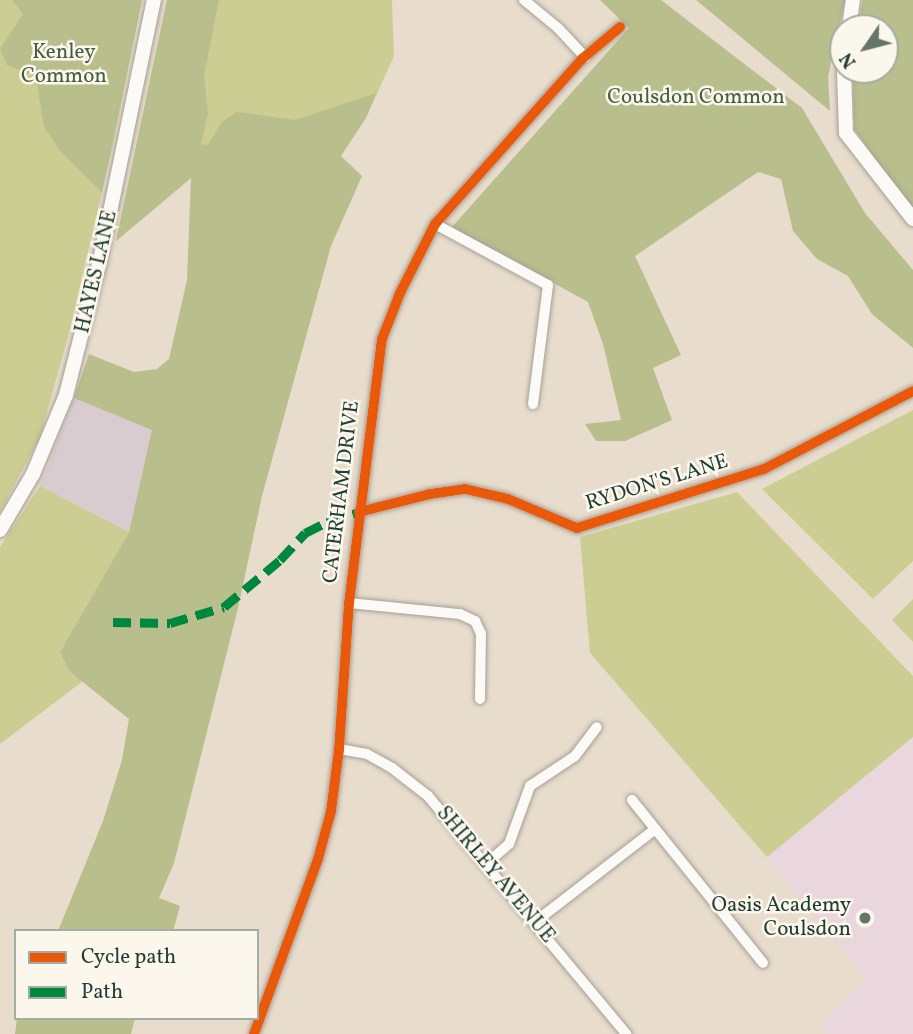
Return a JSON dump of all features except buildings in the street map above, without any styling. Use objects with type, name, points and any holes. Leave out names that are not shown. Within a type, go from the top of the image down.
[{"type":"street","name":"HAYES LANE","points":[[0,530],[33,474],[66,395],[99,265],[155,0]]},
{"type":"street","points":[[524,0],[558,28],[585,57]]},
{"type":"street","name":"CATERHAM DRIVE","points":[[254,1034],[318,859],[331,811],[340,748],[349,603],[382,340],[400,293],[435,224],[585,57],[620,27]]},
{"type":"street","points":[[844,84],[846,133],[913,219]]},
{"type":"street","points":[[435,224],[548,285],[533,404]]},
{"type":"street","name":"RYDON'S LANE","points":[[359,512],[430,494],[465,489],[508,499],[577,528],[764,469],[913,391]]},
{"type":"street","points":[[349,603],[460,614],[475,621],[481,634],[480,699]]},
{"type":"street","points":[[486,863],[509,844],[530,786],[575,756],[597,727]]},
{"type":"street","name":"SHIRLEY AVENUE","points":[[340,748],[367,754],[392,768],[419,789],[486,863],[626,1034]]},
{"type":"street","points":[[632,800],[763,963]]},
{"type":"street","points":[[535,922],[654,830]]},
{"type":"shaded area","points":[[74,398],[153,430],[129,532],[40,486]]},
{"type":"shaded area","name":"Oasis Academy Coulsdon","points":[[913,737],[913,1034],[829,1034],[821,1025],[866,979],[767,857]]},
{"type":"green space","name":"Kenley Common","points":[[0,0],[142,0],[113,145],[68,337],[40,437],[0,512]]},
{"type":"green space","points":[[12,0],[142,0],[102,193],[60,151],[44,127],[36,77],[7,65],[0,49],[23,14]]},
{"type":"green space","points":[[167,0],[392,0],[394,56],[366,118],[191,178],[116,241]]},
{"type":"green space","points":[[167,0],[219,0],[204,76],[208,114],[201,144],[208,145],[222,122],[237,112],[295,120],[376,93],[366,118],[341,156],[362,176],[331,246],[262,496],[238,608],[174,863],[159,898],[180,906],[174,929],[59,929],[103,821],[122,760],[129,719],[69,671],[60,652],[129,532],[152,430],[74,398],[89,354],[134,372],[157,369],[169,359],[187,280],[191,178],[116,241]]},
{"type":"green space","name":"Coulsdon Common","points":[[600,0],[661,0],[802,108],[865,213],[913,270],[913,348],[872,314],[848,276],[817,259],[793,231],[781,179],[758,172],[635,256],[681,355],[653,368],[672,420],[625,441],[596,441],[585,424],[621,420],[603,344],[588,302],[452,227],[629,28]]},
{"type":"green space","points":[[696,0],[845,0],[842,14],[829,14],[830,111]]},
{"type":"green space","points":[[863,0],[913,0],[913,211],[854,129],[853,84],[899,84],[899,14],[860,14]]},
{"type":"green space","points":[[913,410],[913,561],[873,599],[762,489]]},
{"type":"green space","points":[[40,486],[129,532],[60,652],[69,671],[83,681],[0,744],[0,547]]},
{"type":"green space","points":[[737,492],[913,676],[913,737],[767,857],[590,653],[580,537]]},
{"type":"green space","points":[[913,599],[913,642],[892,620]]},
{"type":"green space","points":[[17,1020],[134,1020],[131,1034],[15,1034]]},
{"type":"marked path","points":[[113,622],[170,623],[224,607],[280,560],[305,533],[327,522],[359,512]]},
{"type":"cycle path","points":[[254,1034],[318,859],[331,811],[339,749],[349,603],[382,339],[400,293],[435,224],[582,59],[620,27]]},
{"type":"cycle path","points":[[359,512],[430,494],[465,489],[508,499],[577,528],[764,469],[913,391]]},
{"type":"place","name":"Oasis Academy Coulsdon","points":[[865,918]]}]
